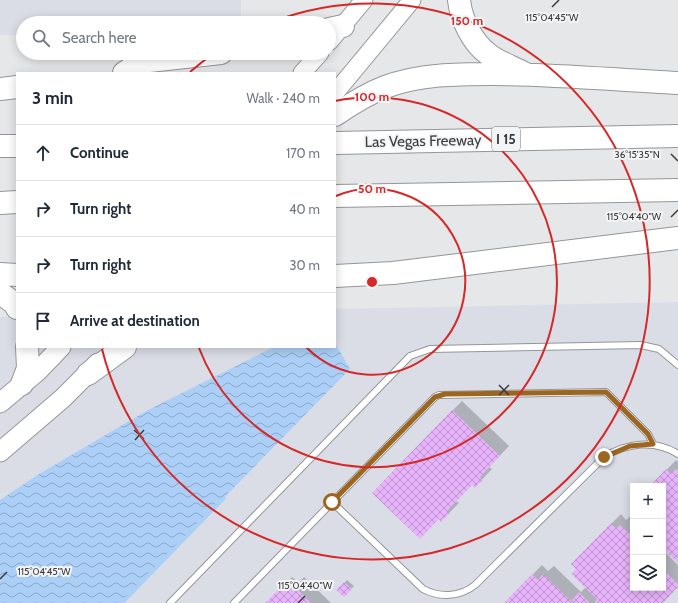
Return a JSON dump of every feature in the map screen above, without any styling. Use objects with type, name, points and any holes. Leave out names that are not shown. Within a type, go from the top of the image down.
[{"type":"highway","points":[[460,0],[464,20],[474,38],[488,54],[527,74]]},
{"type":"highway","points":[[125,72],[140,62],[158,60]]},
{"type":"highway","points":[[336,114],[357,100],[386,87],[422,78],[458,74],[527,74],[678,83]]},
{"type":"highway","points":[[0,89],[16,87]]},
{"type":"highway","name":"Las Vegas Freeway","points":[[336,143],[678,136]]},
{"type":"highway","points":[[0,146],[16,146]]},
{"type":"highway","points":[[336,196],[678,190]]},
{"type":"highway","points":[[0,203],[16,202]]},
{"type":"highway","points":[[336,276],[393,273],[678,238]]},
{"type":"highway","points":[[336,286],[393,273]]},
{"type":"highway","points":[[0,274],[16,274]]},
{"type":"highway","points":[[0,293],[14,303],[16,306]]},
{"type":"highway","points":[[22,384],[28,368],[27,348]]},
{"type":"highway","points":[[88,374],[124,348]]},
{"type":"main road","points":[[336,31],[364,0]]},
{"type":"main road","points":[[336,92],[412,0]]},
{"type":"main road","points":[[303,72],[314,60]]},
{"type":"main road","points":[[0,403],[60,348]]},
{"type":"main road","points":[[0,452],[88,374],[113,348]]},
{"type":"lane","points":[[170,603],[410,356],[430,349],[641,345],[659,349],[678,365]]},
{"type":"lane","points":[[234,603],[435,397],[439,395],[606,392],[648,434],[653,444]]},
{"type":"lane","points":[[332,502],[423,589],[444,595],[457,594],[475,585],[604,457],[630,446],[653,444],[678,454]]},
{"type":"shaded area","points":[[0,0],[241,0],[241,16],[16,16],[16,35],[0,35]]},
{"type":"shaded area","points":[[678,302],[678,603],[0,603],[0,317],[16,317],[16,348],[336,348],[336,309]]},
{"type":"water","points":[[336,345],[350,369],[121,603],[0,603],[0,500],[39,474],[148,410],[272,348],[336,348]]},
{"type":"building","points":[[452,410],[500,456],[480,477],[483,480],[475,488],[472,485],[447,511],[450,513],[441,522],[439,519],[420,539],[372,493]]},
{"type":"building","points":[[666,469],[671,474],[676,469],[678,471],[678,563],[666,552],[666,483],[653,483]]},
{"type":"building","points":[[611,523],[616,529],[620,525],[630,534],[630,591],[666,591],[666,572],[678,584],[678,587],[663,603],[594,603],[597,599],[571,574],[576,569],[571,564]]},
{"type":"building","points":[[532,574],[538,580],[543,574],[573,603],[504,603]]},
{"type":"building","points":[[344,582],[352,589],[344,597],[336,590]]},
{"type":"building","points":[[282,586],[288,592],[294,586],[311,603],[265,603]]},
{"type":"building","points":[[579,592],[590,603],[575,603],[572,600]]},
{"type":"waterway","points":[[122,603],[224,498]]},
{"type":"route","points":[[332,502],[435,397],[445,394],[606,392],[651,437],[653,444],[640,444],[621,448],[604,457]]}]
